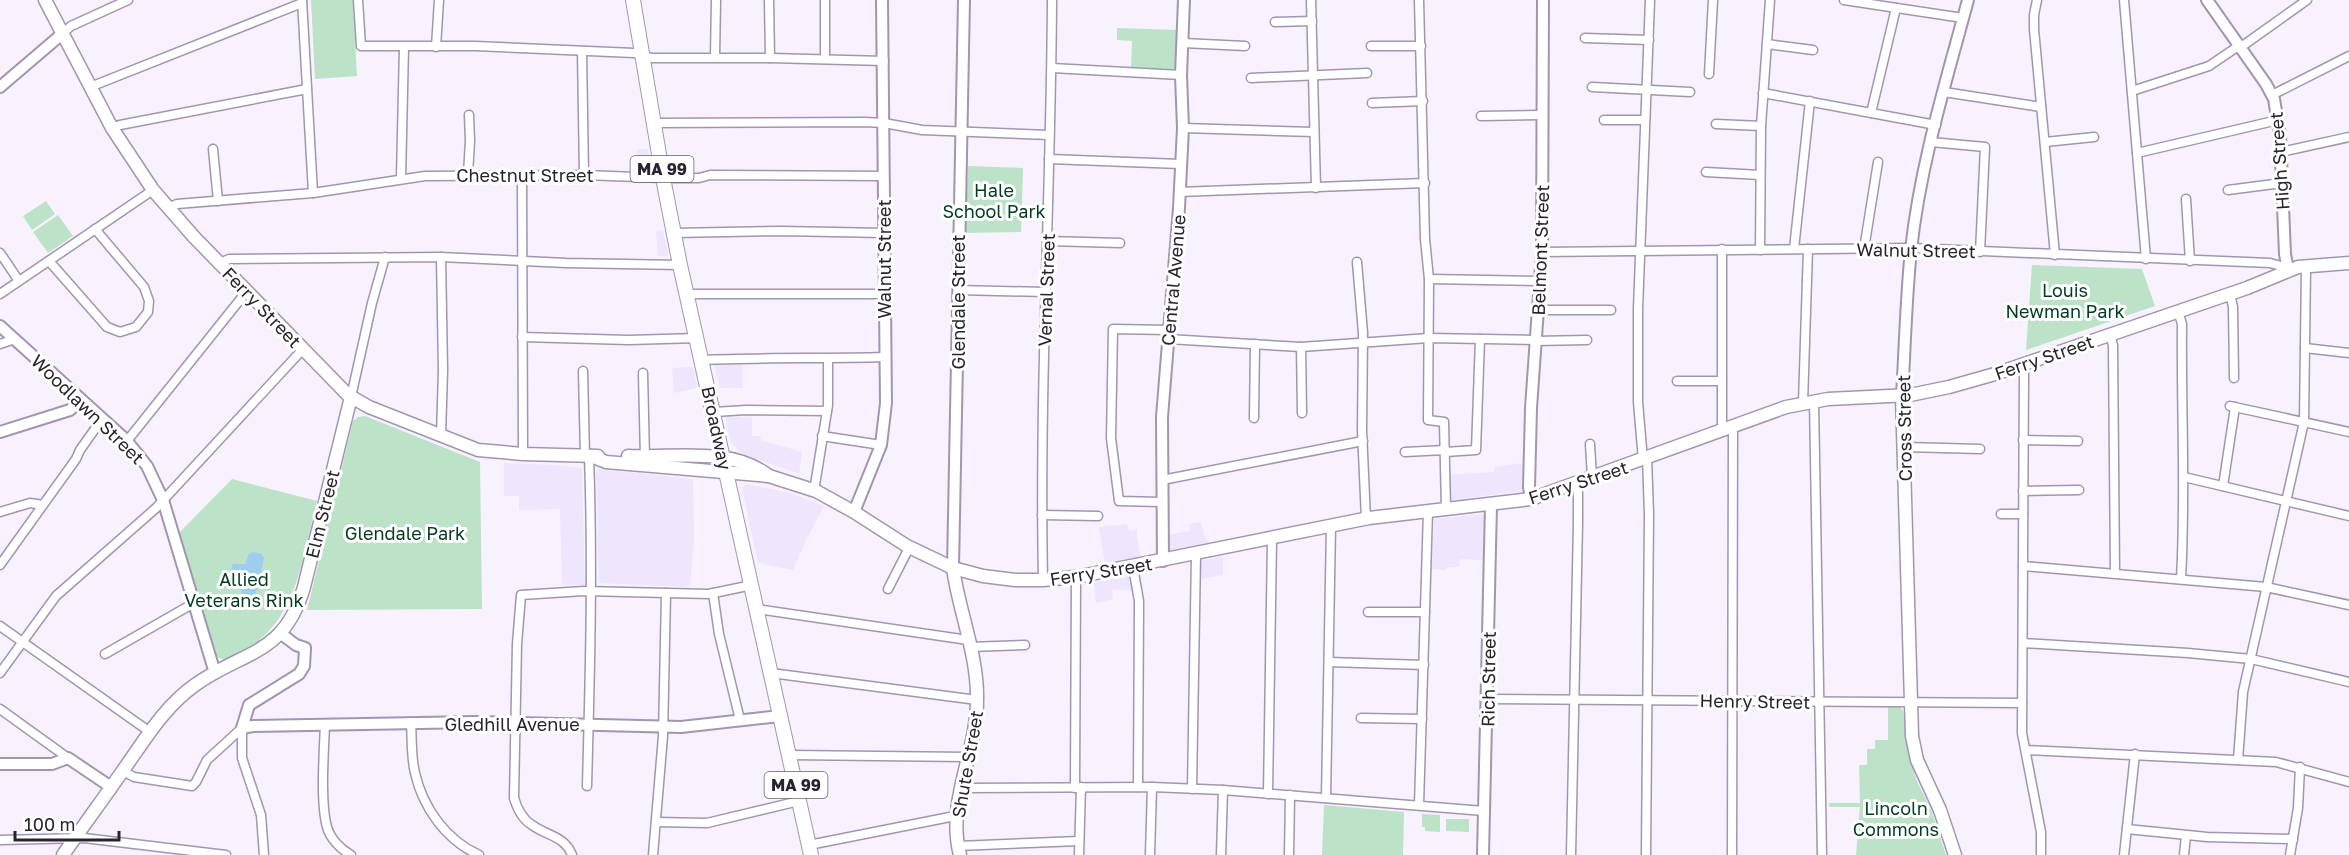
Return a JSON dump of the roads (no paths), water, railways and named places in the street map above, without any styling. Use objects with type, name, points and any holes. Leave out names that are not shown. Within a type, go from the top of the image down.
[{"type":"main road","name":"Ferry Street","points":[[45,0],[112,128],[153,190],[220,263],[351,397],[369,407],[466,447],[485,452],[645,461],[711,456],[726,465],[746,463],[769,476],[814,491],[854,512],[909,548],[953,568],[983,576],[1043,580],[1076,577],[1366,519],[1531,499],[1728,428],[1808,402],[1902,396],[1949,387],[2022,365],[2230,294],[2270,280],[2288,270],[2306,266],[2349,263]]},
{"type":"main road","name":"Broadway","points":[[633,0],[680,265],[810,850]]},
{"type":"main road","name":"Cross Street","points":[[1902,396],[1913,747],[1942,816],[1955,855]]},
{"type":"main road","name":"Elm Street","points":[[63,855],[150,732],[180,697],[215,673],[257,652],[280,633],[300,602],[351,397]]},
{"type":"main road","name":"Shute Street","points":[[953,568],[975,670],[977,700],[976,717],[955,816],[959,851]]},
{"type":"street","points":[[0,87],[71,26],[128,0]]},
{"type":"street","points":[[358,0],[361,45],[476,46],[634,53],[652,58],[770,57],[884,62]]},
{"type":"street","points":[[436,47],[440,0]]},
{"type":"street","points":[[716,0],[716,57]]},
{"type":"street","points":[[770,0],[770,57]]},
{"type":"street","points":[[825,0],[825,59]]},
{"type":"street","name":"Walnut Street","points":[[854,512],[881,445],[886,403],[882,0]]},
{"type":"street","name":"Glendale Street","points":[[953,568],[964,0]]},
{"type":"street","name":"Vernal Street","points":[[1043,580],[1045,292],[1052,0]]},
{"type":"street","name":"Central Avenue","points":[[1162,561],[1161,417],[1183,128],[1181,75],[1184,0]]},
{"type":"street","points":[[1311,0],[1316,188]]},
{"type":"street","points":[[1419,0],[1425,239],[1429,279],[1428,420],[1444,422],[1446,509]]},
{"type":"street","name":"Belmont Street","points":[[1531,499],[1529,487],[1531,408],[1542,252],[1543,0]]},
{"type":"street","points":[[1646,855],[1648,469],[1638,402],[1638,309],[1650,0]]},
{"type":"street","points":[[1709,74],[1713,0]]},
{"type":"street","points":[[1760,250],[1761,126],[1770,0]]},
{"type":"street","points":[[1844,0],[1963,18]]},
{"type":"street","name":"Cross Street","points":[[1902,396],[1911,248],[1931,142],[1968,0]]},
{"type":"street","points":[[2037,0],[2034,29],[2055,255]]},
{"type":"street","points":[[2124,0],[2146,259]]},
{"type":"street","name":"High Street","points":[[2207,0],[2241,46],[2272,95],[2278,120],[2281,152],[2285,254],[2288,270]]},
{"type":"street","points":[[2132,91],[2209,66],[2307,0]]},
{"type":"street","points":[[90,87],[302,1],[313,193]]},
{"type":"street","points":[[1870,113],[1896,8]]},
{"type":"street","points":[[1275,22],[1312,21]]},
{"type":"street","points":[[1585,38],[1649,40]]},
{"type":"street","points":[[1183,43],[1245,46]]},
{"type":"street","points":[[1767,44],[1813,50]]},
{"type":"street","points":[[1371,46],[1421,45]]},
{"type":"street","points":[[401,178],[404,47]]},
{"type":"street","points":[[582,51],[584,175]]},
{"type":"street","points":[[2272,95],[2349,56]]},
{"type":"street","points":[[1052,68],[1181,75]]},
{"type":"street","points":[[1251,78],[1366,73]]},
{"type":"street","points":[[1592,87],[1690,92]]},
{"type":"street","points":[[112,128],[307,89]]},
{"type":"street","points":[[1944,92],[2041,106]]},
{"type":"street","points":[[1764,93],[1936,125]]},
{"type":"street","points":[[1372,103],[1423,101]]},
{"type":"street","points":[[1794,249],[1810,101]]},
{"type":"street","points":[[468,174],[469,115]]},
{"type":"street","points":[[1481,116],[1542,115]]},
{"type":"street","points":[[1604,120],[1646,120]]},
{"type":"street","points":[[2137,153],[2278,120]]},
{"type":"street","points":[[654,123],[764,121],[884,123],[922,130],[1049,135]]},
{"type":"street","points":[[1716,124],[1761,126]]},
{"type":"street","points":[[1183,128],[1314,132]]},
{"type":"street","points":[[2045,142],[2094,137]]},
{"type":"street","points":[[2281,152],[2349,137]]},
{"type":"street","points":[[1931,142],[1985,147],[1980,252]]},
{"type":"street","points":[[213,149],[218,201]]},
{"type":"street","points":[[1049,159],[1180,164]]},
{"type":"street","points":[[1864,249],[1878,162]]},
{"type":"street","points":[[1706,172],[1760,175]]},
{"type":"street","name":"Chestnut Street","points":[[168,208],[177,204],[313,193],[401,178],[468,174],[663,178],[699,178],[710,175],[884,176]]},
{"type":"street","points":[[522,176],[523,454]]},
{"type":"street","points":[[1179,192],[1425,183]]},
{"type":"street","points":[[2228,190],[2282,183]]},
{"type":"street","points":[[0,294],[153,190]]},
{"type":"street","points":[[2186,198],[2190,261]]},
{"type":"street","points":[[49,261],[107,327],[120,332],[136,327],[143,321],[149,310],[147,294],[95,229]]},
{"type":"street","points":[[674,233],[782,231],[884,233]]},
{"type":"street","points":[[1048,241],[1120,243]]},
{"type":"street","name":"Walnut Street","points":[[1542,252],[1911,248],[2266,263],[2288,270]]},
{"type":"street","points":[[1722,249],[1721,381],[1728,428],[1733,701],[1732,855]]},
{"type":"street","points":[[1808,249],[1808,402],[1820,701],[1822,855]]},
{"type":"street","points":[[0,254],[19,281]]},
{"type":"street","name":"Elm Street","points":[[351,397],[385,257]]},
{"type":"street","points":[[441,257],[443,370],[441,436]]},
{"type":"street","points":[[220,263],[229,259],[441,257],[680,265]]},
{"type":"street","points":[[1357,262],[1363,342],[1366,519]]},
{"type":"street","points":[[2266,263],[2270,280]]},
{"type":"street","points":[[2238,760],[2242,699],[2304,422],[2306,266]]},
{"type":"street","points":[[1429,279],[1540,281]]},
{"type":"street","points":[[958,290],[1045,292]]},
{"type":"street","points":[[127,441],[247,291]]},
{"type":"street","points":[[687,294],[884,294]]},
{"type":"street","points":[[2230,294],[2233,306],[2234,378]]},
{"type":"street","points":[[1538,310],[1611,310]]},
{"type":"street","points":[[2178,311],[2182,324],[2181,420],[2184,477],[2181,578]]},
{"type":"street","name":"Woodlawn Street","points":[[0,326],[127,441],[147,465],[163,500],[215,673]]},
{"type":"street","points":[[1161,502],[1119,501],[1111,438],[1113,328],[1301,347],[1429,338],[1587,340]]},
{"type":"street","points":[[2110,335],[2113,355],[2115,573]]},
{"type":"street","points":[[522,337],[686,340],[698,338]]},
{"type":"street","points":[[0,344],[15,339]]},
{"type":"street","points":[[1406,452],[1476,450],[1480,339]]},
{"type":"street","points":[[1254,418],[1255,344]]},
{"type":"street","points":[[1301,347],[1302,412]]},
{"type":"street","points":[[2305,348],[2349,353]]},
{"type":"street","points":[[0,673],[62,590],[163,500],[303,349]]},
{"type":"street","points":[[702,360],[769,357],[828,359],[884,357]]},
{"type":"street","points":[[814,491],[827,411],[828,359]]},
{"type":"street","points":[[2022,365],[2025,374],[2022,738],[2041,832],[2041,855]]},
{"type":"street","points":[[583,371],[592,591],[589,631],[587,786]]},
{"type":"street","points":[[643,373],[645,461]]},
{"type":"street","points":[[1677,381],[1721,381]]},
{"type":"street","points":[[0,432],[70,410],[80,400]]},
{"type":"street","points":[[2223,486],[2233,406],[2349,432]]},
{"type":"street","points":[[714,412],[827,411]]},
{"type":"street","points":[[0,565],[102,419]]},
{"type":"street","points":[[822,436],[881,445]]},
{"type":"street","points":[[2024,440],[2078,441]]},
{"type":"street","points":[[1162,480],[1363,441]]},
{"type":"street","points":[[1590,444],[1592,478]]},
{"type":"street","points":[[1905,447],[1980,449]]},
{"type":"street","points":[[2184,477],[2349,516]]},
{"type":"street","points":[[1571,855],[1578,515],[1576,484]]},
{"type":"street","points":[[2023,490],[2079,490]]},
{"type":"street","points":[[0,512],[28,503],[43,505]]},
{"type":"street","name":"Rich Street","points":[[1483,855],[1491,504]]},
{"type":"street","points":[[1419,805],[1428,511]]},
{"type":"street","points":[[2001,514],[2023,514]]},
{"type":"street","points":[[1042,515],[1098,516]]},
{"type":"street","points":[[1326,798],[1331,526]]},
{"type":"street","points":[[1268,794],[1272,538]]},
{"type":"street","points":[[888,589],[909,548]]},
{"type":"street","points":[[1192,789],[1196,554]]},
{"type":"street","points":[[2023,566],[2266,587],[2349,605]]},
{"type":"street","points":[[1133,567],[1138,601],[1138,787]]},
{"type":"street","points":[[1076,577],[1078,586],[1079,855]]},
{"type":"street","points":[[572,855],[560,839],[531,825],[517,806],[513,787],[520,595],[592,591],[713,592],[752,585]]},
{"type":"street","points":[[713,592],[719,634],[740,720]]},
{"type":"street","points":[[653,855],[663,726],[666,593]]},
{"type":"street","points":[[105,654],[194,603]]},
{"type":"street","points":[[757,609],[968,643],[1025,645]]},
{"type":"street","points":[[1368,612],[1425,612]]},
{"type":"street","points":[[0,626],[150,732]]},
{"type":"street","points":[[264,855],[261,815],[243,758],[242,728],[246,711],[251,704],[299,674],[304,666],[305,648],[296,645],[280,633]]},
{"type":"street","points":[[2023,643],[2251,659],[2349,682]]},
{"type":"street","points":[[1329,662],[1424,665]]},
{"type":"street","points":[[771,673],[977,700]]},
{"type":"street","name":"Henry Street","points":[[1487,699],[2022,703]]},
{"type":"street","points":[[0,709],[111,787]]},
{"type":"street","name":"Gledhill Avenue","points":[[242,728],[411,722],[515,722],[681,727],[780,716]]},
{"type":"street","points":[[1360,718],[1422,719]]},
{"type":"street","points":[[411,722],[413,765],[423,798],[447,833],[478,855]]},
{"type":"street","points":[[325,724],[326,823],[334,839],[351,855]]},
{"type":"street","points":[[123,771],[134,777],[170,784],[192,785],[207,760],[242,728]]},
{"type":"street","points":[[2026,750],[2276,762],[2349,782]]},
{"type":"street","points":[[2124,855],[2135,754]]},
{"type":"street","points":[[789,755],[967,757]]},
{"type":"street","points":[[0,764],[52,764],[68,758]]},
{"type":"street","points":[[2290,855],[2298,808],[2300,767]]},
{"type":"street","points":[[1150,855],[1152,787]]},
{"type":"street","points":[[960,788],[1152,787],[1223,790],[1484,811]]},
{"type":"street","points":[[1221,855],[1223,790]]},
{"type":"street","points":[[1288,855],[1290,795]]},
{"type":"street","points":[[656,822],[707,823],[799,801]]},
{"type":"street","points":[[810,850],[955,816]]},
{"type":"street","points":[[2127,829],[2186,836],[2293,840]]},
{"type":"street","points":[[2184,855],[2186,836]]},
{"type":"street","points":[[0,840],[75,838],[226,855]]},
{"type":"street","points":[[959,851],[1079,841]]},
{"type":"water","points":[[253,552],[262,554],[264,558],[256,593],[251,596],[241,593],[241,580],[232,576],[230,571],[233,564],[245,564],[249,554]]},
{"type":"park label","name":"Hale School Park","points":[[994,200]]},
{"type":"park label","name":"Louis Newman Park","points":[[2065,300]]},
{"type":"park label","name":"Glendale Park","points":[[405,533]]},
{"type":"park label","name":"Allied Veterans Rink","points":[[244,589]]},
{"type":"park label","name":"Lincoln Commons","points":[[1896,818]]}]
